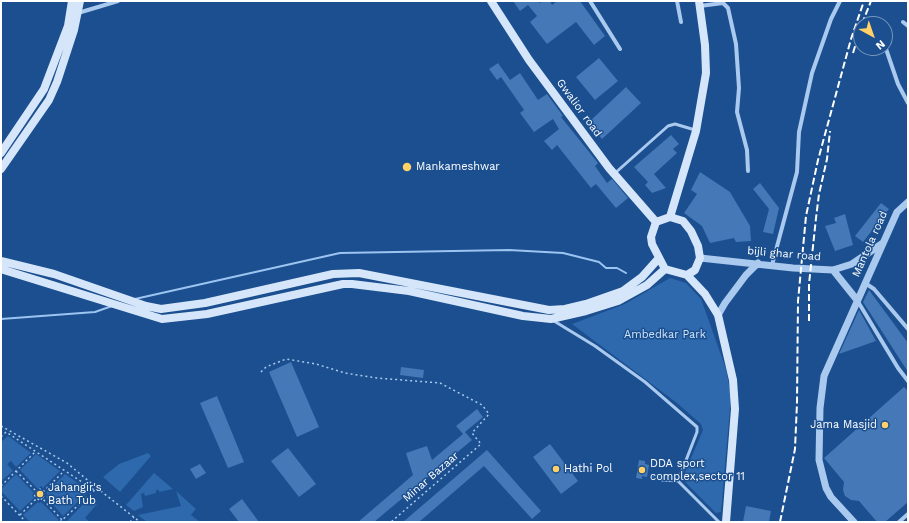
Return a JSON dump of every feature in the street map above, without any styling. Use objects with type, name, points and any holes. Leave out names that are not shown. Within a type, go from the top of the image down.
[{"type":"main road","points":[[1,153],[26,118],[44,89],[68,26],[72,1]]},
{"type":"main road","points":[[1,169],[49,100],[57,82],[78,13],[80,1]]},
{"type":"main road","name":"Gwalior road","points":[[491,1],[530,60],[614,174],[656,222]]},
{"type":"main road","points":[[670,217],[696,131],[706,73],[706,45],[700,4]]},
{"type":"main road","points":[[687,275],[695,270],[700,258],[698,246],[691,231],[682,221],[670,217],[656,222],[651,237],[652,244],[665,269],[687,275],[705,294],[718,315],[733,380],[735,409],[726,522]]},
{"type":"main road","points":[[1,270],[68,289],[146,306],[169,308],[205,303],[333,274],[353,274],[380,276],[549,310],[565,309],[606,298],[623,291],[642,277],[659,258]]},
{"type":"main road","points":[[1,261],[72,280],[140,312],[162,319],[207,314],[343,284],[352,284],[409,291],[523,316],[551,319],[586,311],[618,301],[647,285],[665,269]]},
{"type":"main road","points":[[352,284],[353,274]]},
{"type":"main road","points":[[68,289],[72,280]]},
{"type":"main road","points":[[205,303],[207,314]]},
{"type":"street","points":[[78,13],[118,1]]},
{"type":"street","points":[[590,1],[620,49]]},
{"type":"street","points":[[677,1],[681,22]]},
{"type":"street","points":[[772,265],[797,172],[798,132],[812,73],[831,19],[840,1]]},
{"type":"street","points":[[700,4],[723,3],[728,8],[736,44],[739,88],[737,112],[747,150],[748,171]]},
{"type":"street","points":[[903,22],[908,26]]},
{"type":"street","points":[[888,56],[898,84],[908,103]]},
{"type":"street","name":"Mantola road","points":[[854,522],[831,497],[826,488],[819,460],[820,408],[824,376],[828,364],[897,212],[908,202]]},
{"type":"street","name":"bijli ghar road","points":[[700,258],[833,270],[852,264],[883,243]]},
{"type":"street","points":[[718,315],[746,274],[758,263]]},
{"type":"street","points":[[833,270],[857,300],[898,368],[908,381]]},
{"type":"street","points":[[865,283],[878,294],[908,329]]},
{"type":"street","points":[[899,522],[908,514]]},
{"type":"lane","points":[[614,174],[668,126],[675,124],[696,131]]},
{"type":"lane","points":[[551,319],[595,346],[645,382],[695,425],[697,432],[678,481]]},
{"type":"lane","points":[[652,475],[662,480],[678,481],[719,522]]},
{"type":"path","name":"Minar Bazaar","points":[[261,372],[266,367],[286,359],[316,364],[345,373],[377,378],[440,383],[482,405],[489,414],[472,433],[481,444],[391,522]]},
{"type":"path","points":[[1,426],[67,463],[140,522]]},
{"type":"path","points":[[1,437],[6,432],[94,490]]},
{"type":"path","points":[[1,486],[35,452]]},
{"type":"path","points":[[16,471],[37,492]]},
{"type":"path","points":[[43,492],[64,471]]},
{"type":"path","points":[[60,522],[97,488]]},
{"type":"path","points":[[40,489],[43,492],[45,496],[40,501],[34,495],[40,489]]},
{"type":"path","points":[[1,496],[26,522]]},
{"type":"path","points":[[20,515],[37,498]]},
{"type":"path","points":[[42,498],[62,520]]},
{"type":"path","points":[[130,522],[134,517]]},
{"type":"green space","name":"Ambedkar Park","points":[[670,278],[686,283],[701,299],[726,369],[731,396],[721,512],[716,513],[687,484],[683,477],[703,430],[701,424],[677,403],[572,324],[625,304]]},
{"type":"green space","points":[[8,436],[31,453],[16,467],[11,461],[7,464],[13,471],[1,481],[1,442]]},
{"type":"green space","points":[[148,453],[151,456],[120,492],[103,477],[119,464]]},
{"type":"green space","points":[[36,454],[60,471],[43,488],[41,486],[38,489],[20,470]]},
{"type":"green space","points":[[154,473],[173,489],[159,492],[159,490],[156,490],[156,493],[145,496],[144,493],[141,494],[143,507],[134,511],[126,505]]},
{"type":"green space","points":[[16,474],[34,493],[32,495],[34,498],[20,511],[1,491],[1,489]]},
{"type":"green space","points":[[65,474],[89,491],[63,516],[46,497],[48,495],[46,493]]},
{"type":"green space","points":[[176,491],[196,509],[191,515],[200,522],[147,522],[138,515],[181,506]]},
{"type":"green space","points":[[89,498],[97,504],[85,518],[90,522],[66,522]]},
{"type":"green space","points":[[38,502],[41,502],[59,520],[57,522],[30,522],[23,515]]},
{"type":"building","points":[[513,1],[538,1],[540,3],[543,1],[550,1],[552,5],[557,1],[580,1],[605,36],[594,45],[576,22],[547,44],[530,22],[537,16],[528,5],[520,11]]},
{"type":"building","points":[[599,58],[618,81],[595,100],[576,77]]},
{"type":"building","points":[[498,63],[510,80],[520,73],[538,100],[547,94],[563,116],[561,117],[598,163],[595,166],[607,183],[612,179],[628,198],[616,208],[596,184],[591,188],[557,145],[552,150],[544,141],[559,129],[553,119],[534,132],[520,113],[524,110],[501,77],[497,80],[489,69]]},
{"type":"building","points":[[626,87],[641,103],[602,139],[588,123]]},
{"type":"building","points":[[671,135],[679,144],[673,149],[677,153],[654,174],[666,188],[652,193],[645,185],[648,182],[634,167]]},
{"type":"building","points":[[700,172],[730,192],[750,226],[751,241],[736,242],[734,238],[710,243],[702,226],[684,213],[697,194],[691,190]]},
{"type":"building","points":[[760,183],[779,208],[773,234],[763,232],[769,209],[753,189]]},
{"type":"building","points":[[881,203],[889,209],[863,242],[855,236]]},
{"type":"building","points":[[845,214],[853,245],[835,251],[825,226],[836,223],[834,218]]},
{"type":"building","points":[[869,290],[908,343],[908,372],[863,302]]},
{"type":"building","points":[[859,310],[876,341],[839,354]]},
{"type":"building","points":[[291,362],[319,427],[297,437],[269,372]]},
{"type":"building","points":[[401,367],[424,370],[423,378],[400,375]]},
{"type":"building","name":"Jama Masjid","points":[[904,387],[908,391],[908,502],[885,522],[877,522],[859,501],[851,500],[845,496],[843,490],[844,482],[824,458]]},
{"type":"building","points":[[217,396],[244,462],[228,468],[200,403]]},
{"type":"building","points":[[477,409],[483,417],[465,432],[472,440],[374,522],[358,522],[413,475],[406,453],[427,446],[432,460],[463,434],[456,426]]},
{"type":"building","name":"Hathi Pol","points":[[550,444],[578,481],[561,494],[533,457]]},
{"type":"building","points":[[288,448],[316,484],[299,497],[271,461]]},
{"type":"building","points":[[487,450],[541,511],[532,519],[484,466],[419,522],[403,522]]},
{"type":"building","name":"DDA sport complex,sector 11","points":[[639,460],[645,461],[645,464],[649,465],[647,477],[642,476],[642,479],[636,478]]},
{"type":"building","points":[[200,464],[206,473],[196,479],[190,469]]},
{"type":"building","points":[[242,499],[259,522],[239,522],[229,509]]},
{"type":"building","points":[[746,506],[771,511],[769,522],[743,522]]},
{"type":"waterway","points":[[135,299],[340,253],[509,250],[563,253],[599,262],[606,268],[617,268],[626,273]]},
{"type":"waterway","points":[[1,319],[95,312],[112,306]]},
{"type":"railway","points":[[780,522],[795,449],[798,301],[806,216],[818,160],[851,39],[864,1]]},
{"type":"railway","points":[[865,16],[871,1]]},
{"type":"railway","points":[[809,321],[809,284],[816,218],[819,194],[827,159],[830,131]]},
{"type":"place","name":"Mankameshwar","points":[[407,167]]},
{"type":"place","name":"Jama Masjid","points":[[885,425]]},
{"type":"place","name":"Hathi Pol","points":[[556,469]]},
{"type":"place","name":"DDA sport complex,sector 11","points":[[642,470]]},
{"type":"place","name":"Jahangir's Bath Tub","points":[[40,494]]}]
